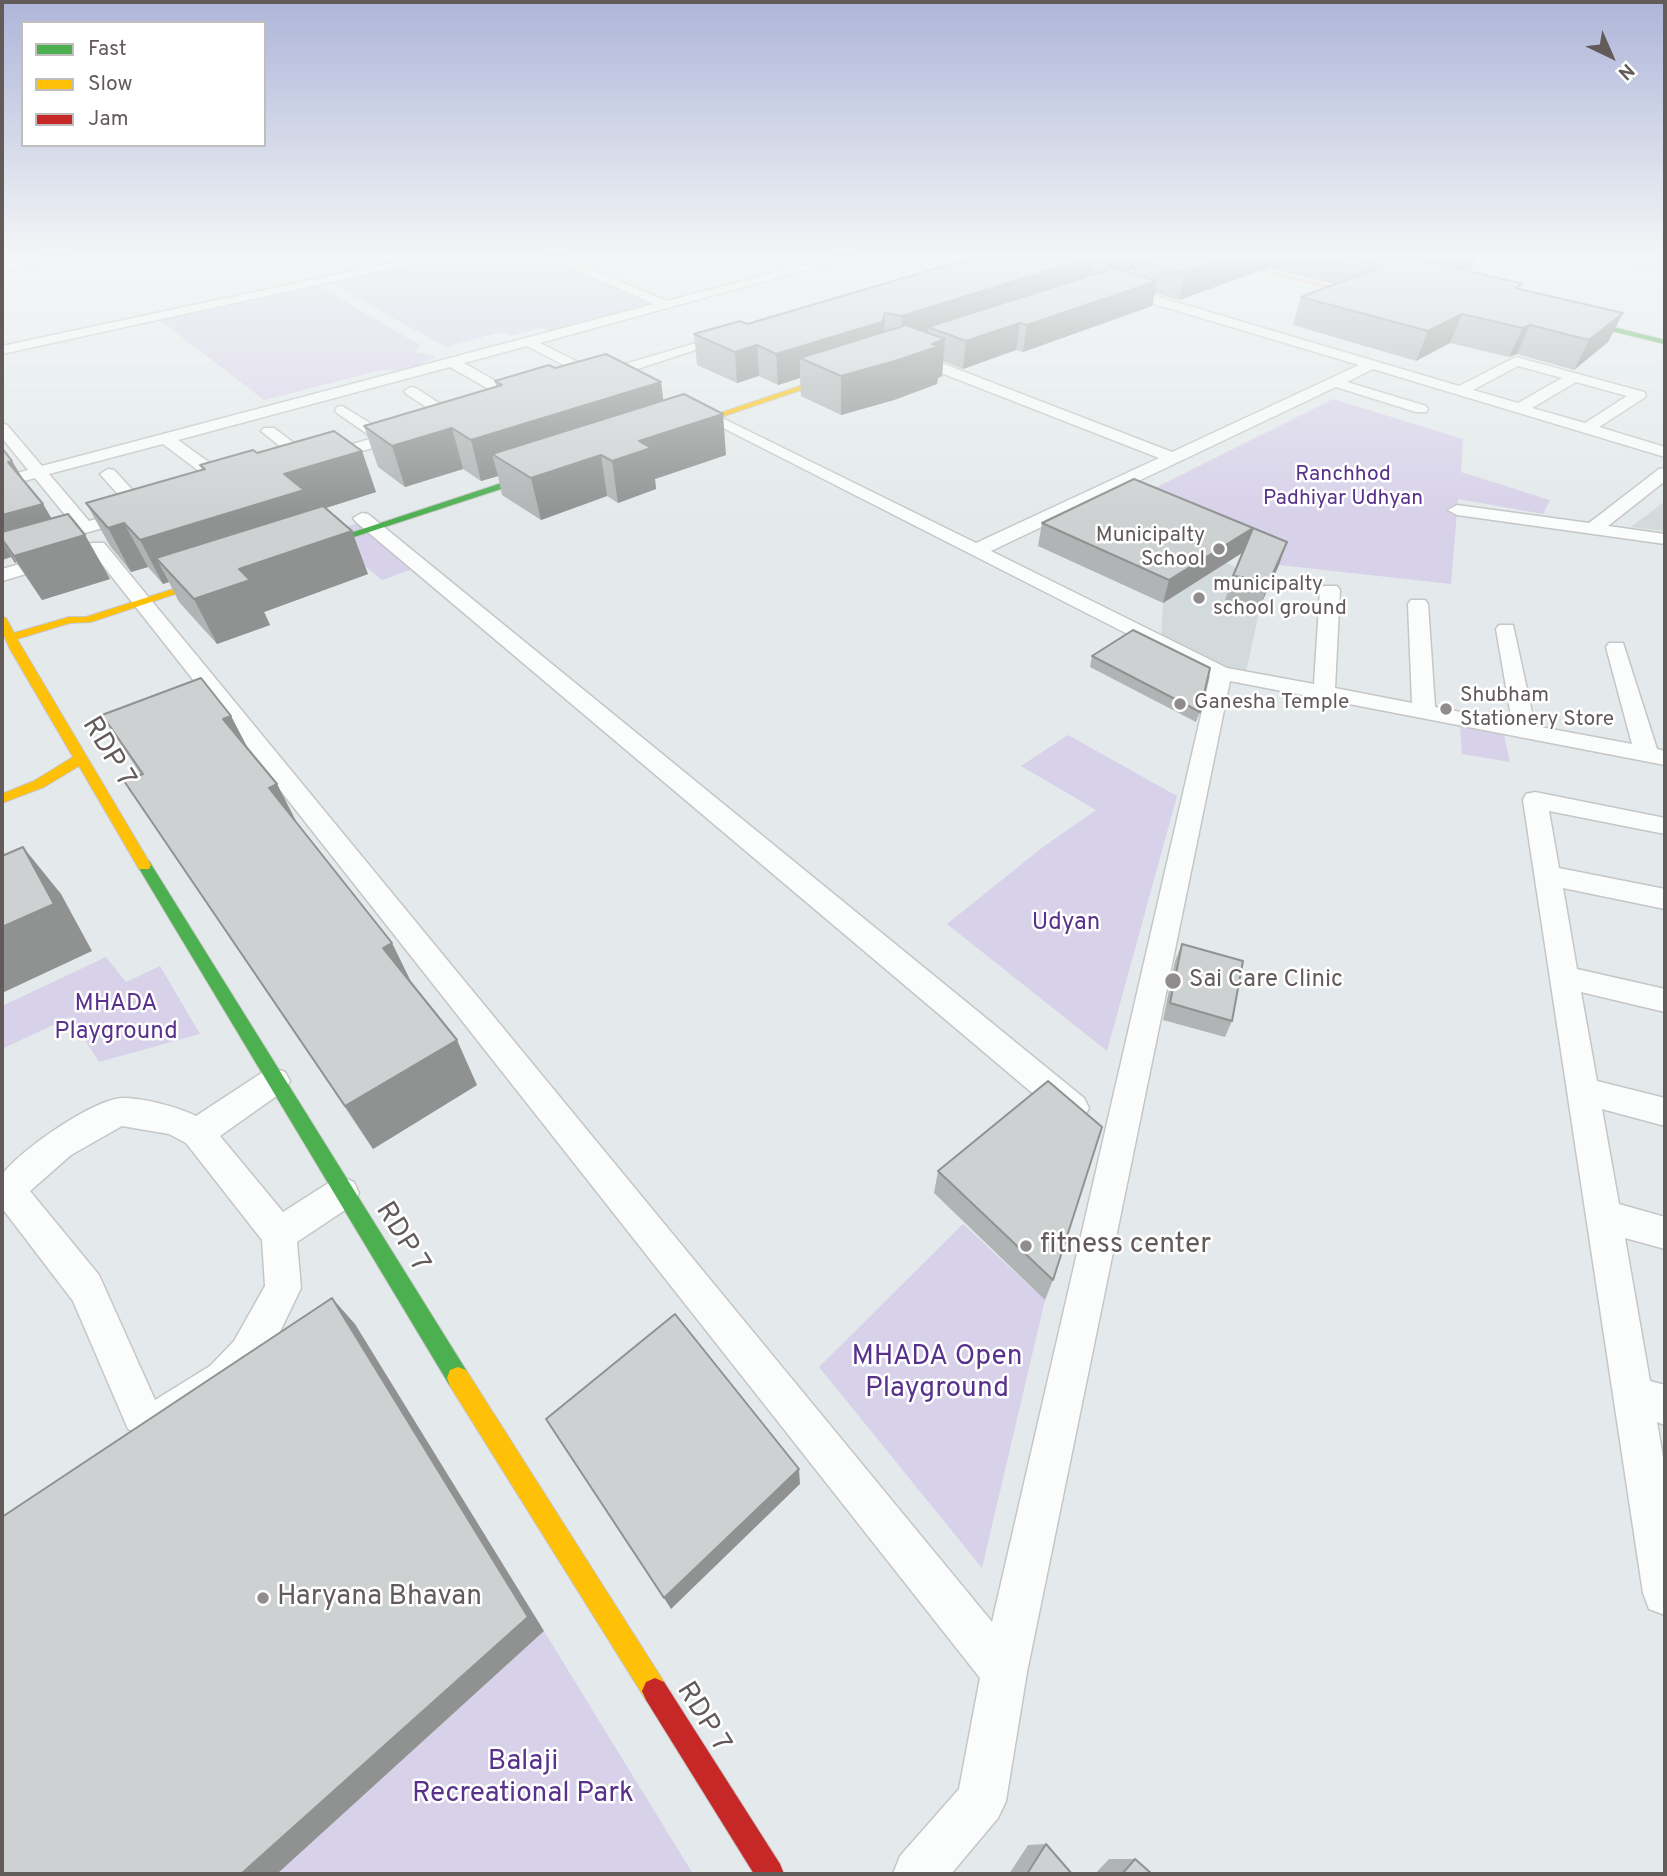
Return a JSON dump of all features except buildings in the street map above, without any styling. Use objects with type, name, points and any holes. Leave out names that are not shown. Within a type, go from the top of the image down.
[{"type":"street","points":[[2,350],[27,345]]},
{"type":"street","points":[[2,482],[519,345]]},
{"type":"street","points":[[534,345],[620,388]]},
{"type":"street","points":[[896,353],[908,345]]},
{"type":"street","points":[[896,353],[931,345]]},
{"type":"street","points":[[1307,345],[1665,452]]},
{"type":"street","points":[[597,377],[700,346]]},
{"type":"street","points":[[896,353],[1172,458]]},
{"type":"street","points":[[652,437],[693,417],[864,361],[710,418]]},
{"type":"street","points":[[1460,391],[1516,361],[1639,395],[1586,429]]},
{"type":"street","points":[[452,362],[518,400],[493,408]]},
{"type":"street","points":[[975,551],[1371,365]]},
{"type":"street","points":[[1519,409],[1574,377]]},
{"type":"street","points":[[1334,382],[1421,409]]},
{"type":"street","points":[[282,470],[461,417],[411,391]]},
{"type":"street","points":[[342,410],[385,439]]},
{"type":"street","points":[[669,419],[710,418],[1221,673],[1656,756]]},
{"type":"street","points":[[2,428],[85,528],[149,509],[108,474]]},
{"type":"street","points":[[269,431],[309,462]]},
{"type":"street","points":[[166,439],[236,483],[205,492]]},
{"type":"street","points":[[296,539],[367,522],[565,459]]},
{"type":"street","points":[[1593,529],[1665,474]]},
{"type":"street","points":[[1457,510],[1665,539]]},
{"type":"street","points":[[284,556],[367,522]]},
{"type":"street","points":[[367,522],[1117,1145]]},
{"type":"street","points":[[2,575],[97,547],[1004,1672]]},
{"type":"street","points":[[10,647],[69,620],[87,620],[229,560]]},
{"type":"street","points":[[139,597],[246,569]]},
{"type":"street","points":[[1324,693],[1330,590]]},
{"type":"street","points":[[1418,604],[1424,712]]},
{"type":"street","name":"RDP 7","points":[[2,620],[10,647],[342,1193],[769,1874]]},
{"type":"street","points":[[1506,629],[1525,731]]},
{"type":"street","points":[[1616,648],[1656,756]]},
{"type":"street","points":[[918,1874],[981,1801],[1004,1672],[1221,673]]},
{"type":"street","points":[[2,782],[33,770],[80,759]]},
{"type":"street","points":[[2,799],[39,784],[80,759]]},
{"type":"street","points":[[1665,825],[1535,800],[1603,1216],[1649,1400],[1665,1593]]},
{"type":"street","points":[[1547,874],[1665,899]]},
{"type":"street","points":[[1564,977],[1665,1000]]},
{"type":"street","points":[[198,1133],[274,1081]]},
{"type":"street","points":[[1583,1091],[1665,1112]]},
{"type":"street","points":[[122,1112],[174,1121],[198,1133],[279,1234],[283,1288],[248,1355],[224,1380],[175,1412],[154,1420],[142,1415],[86,1288],[10,1192],[16,1179],[68,1140],[105,1117],[122,1112]]},
{"type":"street","points":[[279,1234],[342,1193]]},
{"type":"street","points":[[1603,1216],[1665,1233]]},
{"type":"shaded area","points":[[1665,501],[1665,531],[1631,527]]},
{"type":"shaded area","name":"municipalty school ground","points":[[1136,523],[1238,568],[1226,600],[1261,604],[1245,676],[1161,637],[1163,603],[1175,595]]},
{"type":"green space","points":[[192,345],[419,345],[414,352],[437,356],[407,371],[382,370],[264,400]]},
{"type":"green space","name":"Ranchhod Padhiyar Udhyan","points":[[1333,399],[1463,439],[1461,472],[1550,500],[1543,514],[1458,499],[1451,584],[1279,565],[1129,501]]},
{"type":"green space","points":[[359,523],[413,569],[382,580],[325,533]]},
{"type":"green space","points":[[1460,726],[1504,735],[1510,762],[1462,754]]},
{"type":"green space","name":"Udyan","points":[[1068,735],[1177,796],[1107,1051],[947,924],[1043,847],[1096,810],[1021,766]]},
{"type":"green space","name":"MHADA Playground","points":[[106,957],[126,982],[160,966],[200,1034],[99,1062],[70,1017],[2,1049],[2,1006]]},
{"type":"green space","name":"MHADA Open Playground","points":[[963,1224],[1045,1300],[982,1568],[819,1367]]},
{"type":"green space","name":"Balaji Recreational Park","points":[[544,1631],[693,1874],[277,1874]]},
{"type":"traffic: fast","points":[[304,550],[550,470]]},
{"type":"traffic: fast","points":[[144,865],[458,1378]]},
{"type":"traffic: slow","points":[[674,430],[850,372]]},
{"type":"traffic: slow","points":[[12,637],[69,620],[87,620],[224,576]]},
{"type":"traffic: slow","points":[[2,620],[16,649],[144,865]]},
{"type":"traffic: slow","points":[[2,799],[39,784],[80,759]]},
{"type":"traffic: slow","points":[[458,1378],[655,1691]]},
{"type":"traffic: jam","points":[[655,1691],[770,1874]]},
{"type":"place","name":"Municipalty School","points":[[1219,549]]},
{"type":"place","name":"municipalty school ground","points":[[1199,598]]},
{"type":"place","name":"Ganesha Temple","points":[[1180,704]]},
{"type":"place","name":"Shubham Stationery Store","points":[[1446,709]]},
{"type":"place","name":"Sai Care Clinic","points":[[1173,981]]},
{"type":"place","name":"fitness center","points":[[1026,1246]]},
{"type":"place","name":"Haryana Bhavan","points":[[263,1598]]}]
